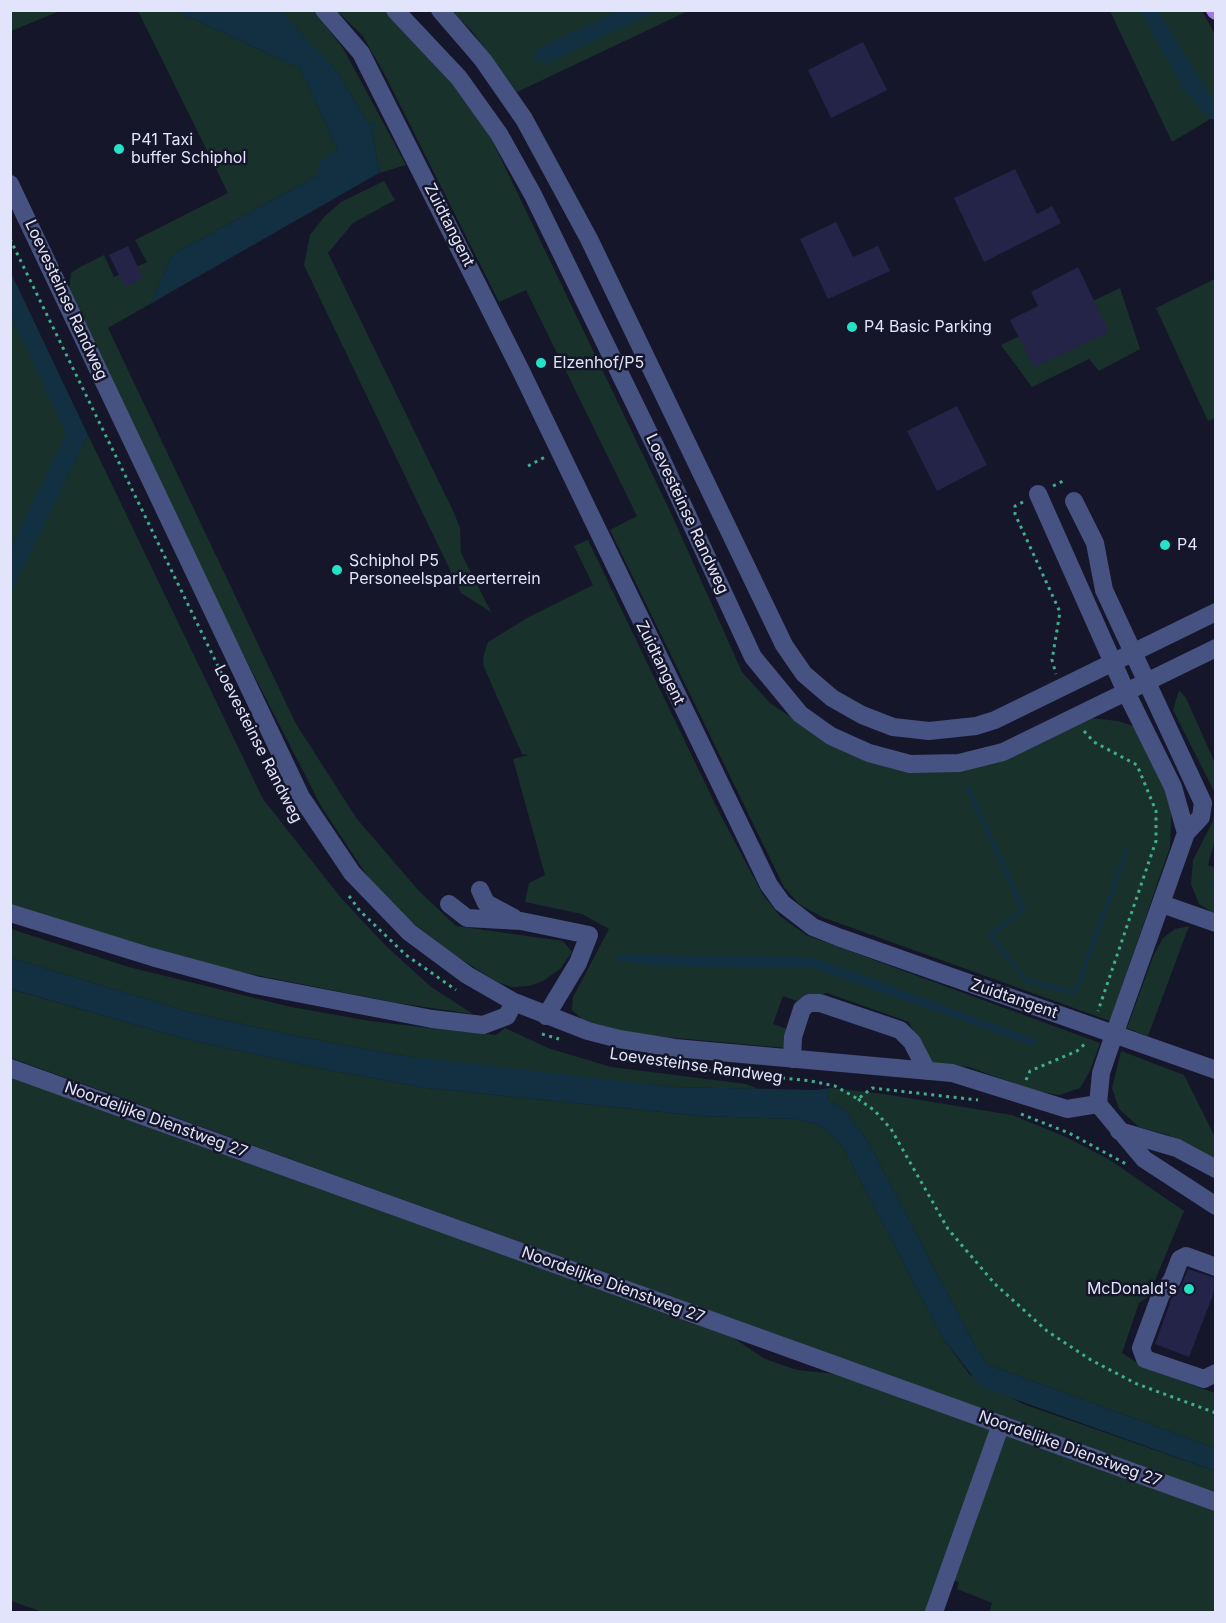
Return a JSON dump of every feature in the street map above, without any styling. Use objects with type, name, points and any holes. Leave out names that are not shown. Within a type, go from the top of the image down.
[{"type":"street","name":"Zuidtangent","points":[[324,10],[361,53],[404,135],[560,451],[769,885],[782,903],[813,927],[838,937],[1215,1070]]},
{"type":"street","name":"Loevesteinse Randweg","points":[[395,10],[459,78],[499,134],[533,195],[660,456],[753,657],[800,714],[831,736],[869,753],[910,764],[959,763],[1004,752],[1215,648]]},
{"type":"street","name":"Loevesteinse Randweg","points":[[440,10],[483,60],[524,119],[589,239],[770,619],[804,674],[832,698],[862,716],[892,726],[929,731],[964,728],[995,720],[1215,612]]},
{"type":"street","points":[[499,134],[524,119]]},
{"type":"street","name":"Loevesteinse Randweg","points":[[10,184],[301,797],[352,873],[383,907],[440,957],[514,1002],[542,1024],[664,1047],[952,1073],[991,1083],[1067,1109],[1098,1104]]},
{"type":"street","points":[[1038,494],[1114,660],[1126,692],[1173,786],[1186,833]]},
{"type":"street","points":[[1074,501],[1095,543],[1104,590],[1134,652],[1146,683],[1202,795],[1201,817],[1186,833],[1101,1072],[1098,1104],[1144,1159],[1215,1206]]},
{"type":"street","points":[[480,890],[486,903],[521,921]]},
{"type":"street","points":[[449,904],[467,918],[521,921],[589,935],[578,963],[542,1024]]},
{"type":"street","points":[[1162,904],[1215,923]]},
{"type":"street","points":[[10,913],[152,957],[255,985],[432,1019],[483,1025],[507,1016],[514,1002]]},
{"type":"street","points":[[792,1059],[793,1038],[802,1009],[809,1004],[820,1003],[900,1030],[912,1042],[927,1071]]},
{"type":"street","name":"Noordelijke Dienstweg 27","points":[[10,1068],[1215,1502]]},
{"type":"street","points":[[1119,1131],[1177,1148],[1215,1169]]},
{"type":"street","points":[[1215,1254],[1189,1244],[1185,1246],[1172,1280],[1161,1294],[1141,1347],[1145,1359],[1204,1379],[1215,1373]]},
{"type":"street","points":[[1180,1259],[1186,1256],[1215,1267]]},
{"type":"street","points":[[934,1612],[1001,1424]]},
{"type":"path","name":"Loevesteinse Randweg","points":[[10,239],[255,743]]},
{"type":"path","points":[[528,466],[545,457]]},
{"type":"path","points":[[347,893],[360,911],[406,955],[462,993]]},
{"type":"path","points":[[542,1024],[560,1040]]},
{"type":"path","name":"Loevesteinse Randweg","points":[[611,1056],[667,1065]]},
{"type":"path","name":"Loevesteinse Randweg","points":[[691,1068],[836,1086],[858,1099],[874,1110],[891,1129],[948,1229],[995,1284],[1047,1331],[1091,1360],[1137,1384],[1215,1413]]},
{"type":"path","points":[[858,1099],[872,1088],[980,1101]]},
{"type":"path","points":[[1014,1111],[1069,1133],[1129,1166]]},
{"type":"green space","points":[[11,10],[60,10],[60,11],[11,31]]},
{"type":"green space","points":[[456,10],[688,11],[517,92],[471,30],[454,13]]},
{"type":"green space","points":[[138,11],[180,11],[182,14],[300,68],[338,151],[317,176],[173,254],[150,304],[108,328],[296,724],[357,819],[419,891],[456,926],[563,941],[572,952],[560,969],[543,981],[529,986],[512,987],[497,982],[453,954],[408,919],[368,877],[321,806],[197,564],[68,296],[71,273],[80,267],[104,255],[114,277],[147,262],[135,240],[228,193]]},
{"type":"green space","points":[[280,11],[314,11],[343,48],[406,165],[379,173],[372,130],[374,123],[369,124],[335,69]]},
{"type":"green space","points":[[337,11],[388,11],[480,115],[670,511],[742,672],[771,704],[810,729],[934,771],[1090,718],[1118,721],[1133,726],[1172,800],[1170,847],[1110,1021],[822,917],[799,904],[784,887],[610,530],[637,516],[526,290],[499,302],[386,77],[363,36]]},
{"type":"green space","points":[[1110,11],[1202,11],[1215,34],[1215,116],[1172,142]]},
{"type":"green space","points":[[384,181],[395,200],[353,223],[328,253],[454,513],[460,528],[461,553],[491,612],[461,593],[304,265],[310,235],[324,217],[341,202]]},
{"type":"green space","points":[[1215,279],[1215,418],[1208,421],[1156,308]]},
{"type":"green space","points":[[1120,288],[1140,349],[1099,371],[1089,359],[1032,387],[1001,345]]},
{"type":"green space","points":[[11,316],[67,433],[11,548]]},
{"type":"green space","points":[[88,435],[263,799],[341,898],[385,945],[431,987],[473,1014],[397,1003],[220,968],[11,906],[10,592]]},
{"type":"green space","points":[[588,540],[718,810],[763,895],[780,916],[806,935],[1100,1043],[1090,1071],[1080,1088],[1059,1095],[1033,1090],[969,1067],[932,1063],[924,1057],[909,1022],[827,993],[806,994],[797,1001],[783,996],[773,1024],[787,1029],[786,1048],[632,1034],[583,1020],[572,1010],[573,997],[609,929],[582,914],[525,902],[529,883],[545,875],[513,759],[529,755],[522,754],[484,667],[483,658],[488,642],[529,617],[593,585],[574,546]]},
{"type":"green space","points":[[1179,690],[1186,698],[1215,763],[1215,793],[1173,710]]},
{"type":"green space","points":[[1215,806],[1215,840],[1208,865],[1215,868],[1215,914],[1199,904],[1191,884],[1193,860],[1213,821]]},
{"type":"green space","points":[[1189,926],[1148,1036],[1127,1028],[1154,954],[1163,938],[1175,929]]},
{"type":"green space","points":[[11,929],[129,967],[291,1007],[370,1021],[496,1035],[505,1028],[548,1048],[611,1067],[746,1084],[758,1089],[674,1087],[529,1072],[397,1055],[296,1036],[189,1012],[11,958]]},
{"type":"green space","points":[[10,989],[185,1039],[328,1070],[427,1088],[701,1116],[797,1119],[818,1125],[832,1134],[844,1149],[942,1337],[970,1375],[1023,1404],[1215,1471],[1215,1493],[11,1058]]},
{"type":"green space","points":[[1121,1051],[1184,1075],[1215,1137],[1215,1161],[1168,1135],[1139,1127],[1119,1109],[1112,1088]]},
{"type":"green space","points":[[10,1073],[717,1327],[765,1359],[797,1370],[854,1376],[989,1425],[991,1438],[930,1612],[43,1612],[11,1601]]},
{"type":"green space","points":[[830,1088],[884,1094],[1012,1115],[1066,1137],[1110,1160],[1184,1211],[1148,1297],[1139,1303],[1122,1353],[1145,1368],[1215,1393],[1215,1448],[989,1365],[976,1348],[869,1143],[844,1109],[828,1100],[827,1094]]},
{"type":"green space","points":[[1010,1433],[1215,1506],[1215,1612],[989,1612],[992,1603],[957,1589],[959,1582],[950,1579],[1000,1438]]},
{"type":"water","points":[[620,10],[656,11],[546,64],[542,60],[536,62],[533,56],[538,54],[535,50]]},
{"type":"water","points":[[180,11],[280,11],[335,69],[369,124],[374,123],[377,128],[372,130],[379,173],[150,304],[173,254],[317,176],[321,159],[338,151],[300,68],[182,14]]},
{"type":"water","points":[[1140,11],[1158,11],[1215,103],[1215,120],[1199,108],[1183,88]]},
{"type":"water","points":[[11,273],[88,435],[11,592],[11,548],[66,433],[11,316]]},
{"type":"water","points":[[622,954],[813,957],[1037,1040],[1033,1046],[813,968],[657,966],[616,960],[616,956]]},
{"type":"water","points":[[11,958],[189,1012],[296,1036],[397,1055],[674,1087],[816,1090],[830,1088],[827,1094],[828,1100],[844,1109],[869,1143],[976,1348],[989,1365],[1215,1448],[1215,1471],[981,1387],[942,1337],[844,1149],[832,1134],[818,1125],[797,1119],[701,1116],[427,1088],[328,1070],[185,1039],[11,989]]},
{"type":"building","points":[[863,42],[887,90],[831,118],[808,70]]},
{"type":"building","points":[[1015,169],[1037,214],[1052,206],[1061,223],[984,262],[954,198]]},
{"type":"building","points":[[836,222],[853,257],[878,246],[890,271],[828,299],[800,239]]},
{"type":"building","points":[[128,246],[143,278],[125,287],[109,255]]},
{"type":"building","points":[[1078,267],[1109,332],[1034,367],[1010,320],[1038,306],[1031,292]]},
{"type":"building","points":[[957,406],[987,465],[937,491],[907,431]]},
{"type":"building","points":[[1188,1269],[1215,1278],[1213,1295],[1189,1357],[1155,1344],[1171,1300],[1182,1284]]},
{"type":"waterway","points":[[968,788],[1023,909],[990,935],[1027,981],[1075,993],[1127,850]]},
{"type":"waterway","points":[[1211,882],[1216,884]]},
{"type":"place","name":"P41 Taxi buffer Schiphol","points":[[119,149]]},
{"type":"place","name":"P4 Basic Parking","points":[[852,327]]},
{"type":"place","name":"Elzenhof/P5","points":[[541,363]]},
{"type":"place","name":"P4","points":[[1165,545]]},
{"type":"place","name":"Schiphol P5 Personeelsparkeerterrein","points":[[337,570]]},
{"type":"place","name":"McDonald's","points":[[1189,1289]]}]
